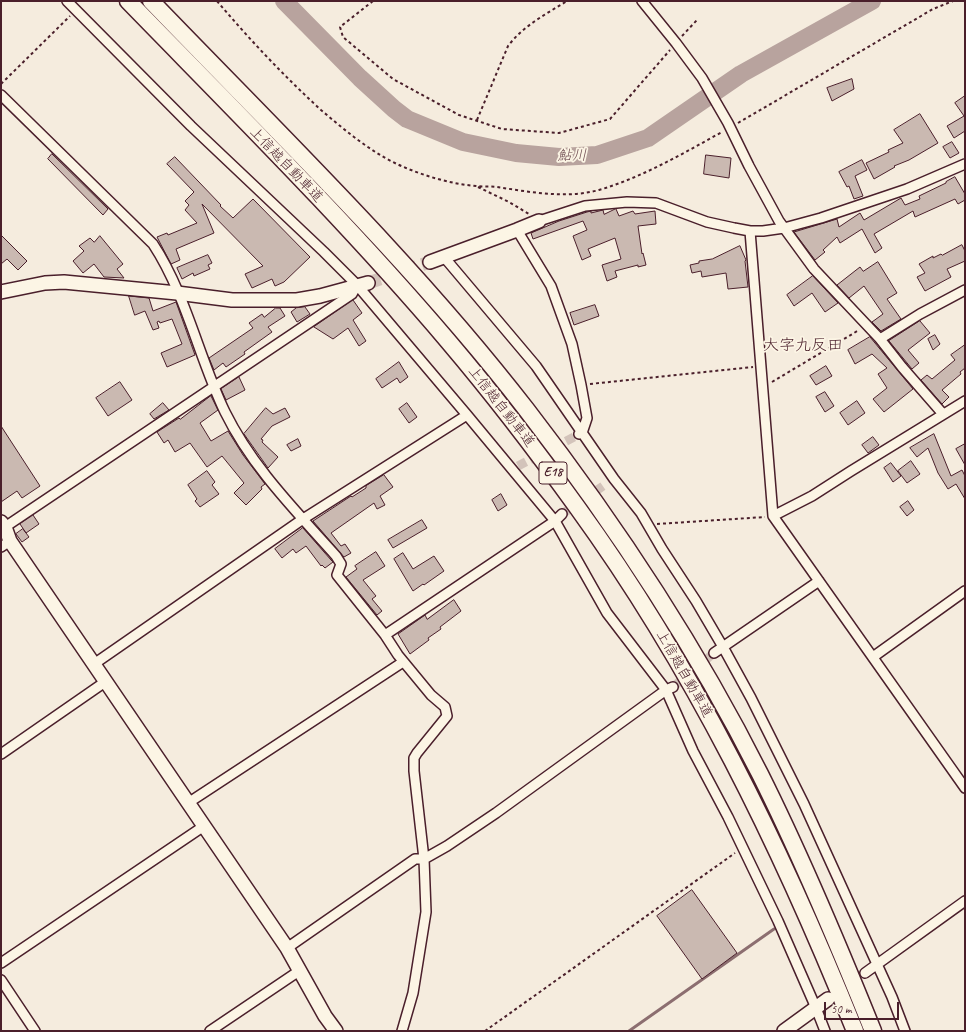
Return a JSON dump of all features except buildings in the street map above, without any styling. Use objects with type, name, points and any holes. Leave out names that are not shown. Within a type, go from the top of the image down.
[{"type":"highway","name":"上信越自動車道","points":[[128,1],[312,192],[410,298],[479,379],[579,509],[609,552],[667,644],[720,736],[774,845],[814,933],[855,1031]]},
{"type":"highway","name":"上信越自動車道","points":[[151,1],[339,194],[423,285],[526,409],[593,499],[623,542],[677,626],[738,733],[774,803],[808,877],[873,1031]]},
{"type":"street","points":[[67,1],[191,126],[324,252],[362,284],[467,415],[515,467],[555,521],[607,613],[670,689],[693,751],[728,817],[778,921],[825,1031]]},
{"type":"street","points":[[642,1],[702,78],[784,228],[814,269],[880,339],[943,414]]},
{"type":"street","points":[[1,95],[152,244],[160,254],[225,411],[241,441],[272,483],[336,556],[341,564],[337,575],[385,635],[403,662],[431,695],[445,707],[447,716],[416,753],[414,758],[414,771],[424,859],[426,912],[413,993],[402,1031]]},
{"type":"street","points":[[430,262],[539,221],[585,206],[627,202],[656,203],[707,222],[734,228],[750,231],[784,228],[821,218],[907,189],[965,164]]},
{"type":"street","points":[[517,230],[551,286],[572,344],[587,418],[580,434]]},
{"type":"street","points":[[750,231],[773,516],[965,788]]},
{"type":"street","points":[[444,257],[536,366],[610,482],[642,513],[662,550],[696,601],[751,698],[804,804],[892,997],[904,1031]]},
{"type":"street","points":[[1,292],[45,283],[64,282],[232,300],[297,300],[320,296],[362,284]]},
{"type":"street","points":[[336,1031],[325,1016],[287,948],[94,664],[6,544],[3,524],[215,387],[352,294],[362,284]]},
{"type":"street","points":[[880,339],[920,314],[965,290]]},
{"type":"street","points":[[773,516],[812,496],[965,400]]},
{"type":"street","points":[[94,664],[303,519],[467,415]]},
{"type":"street","points":[[385,635],[555,521],[562,514]]},
{"type":"street","points":[[714,653],[819,581]]},
{"type":"street","points":[[873,658],[965,591]]},
{"type":"street","points":[[188,803],[403,662]]},
{"type":"street","points":[[1,754],[106,682]]},
{"type":"street","points":[[287,948],[415,859],[424,859],[447,846],[496,813],[670,689]]},
{"type":"street","points":[[1,963],[204,826]]},
{"type":"street","points":[[866,973],[876,964],[965,902]]},
{"type":"street","points":[[210,1031],[299,971]]},
{"type":"street","points":[[1,980],[35,1031]]},
{"type":"street","points":[[784,1031],[828,999]]},
{"type":"path","points":[[217,1],[275,65],[311,100],[345,131],[372,150],[405,167],[437,178],[477,187],[509,202],[539,221]]},
{"type":"path","points":[[373,1],[340,27],[343,37],[393,79],[459,115],[477,121],[502,129],[559,133],[610,119],[697,20]]},
{"type":"path","points":[[477,121],[508,46],[514,37],[566,1]]},
{"type":"path","points":[[477,187],[491,186],[533,193],[553,194],[598,190],[656,169],[933,9],[953,1]]},
{"type":"path","points":[[1,84],[76,10]]},
{"type":"path","points":[[762,388],[867,326]]},
{"type":"path","points":[[581,385],[761,366]]},
{"type":"path","points":[[648,525],[773,516]]},
{"type":"path","points":[[485,1031],[742,848]]},
{"type":"waterway","name":"鮎川","points":[[284,1],[360,78],[407,119],[463,142],[516,153],[559,157],[597,155],[648,138],[741,74],[872,1]]},
{"type":"waterway","points":[[629,1031],[774,929]]},
{"type":"tunnel","points":[[368,283],[430,262]]},
{"type":"tunnel","points":[[518,466],[578,435]]},
{"type":"tunnel","points":[[562,514],[606,484]]},
{"type":"tunnel","points":[[673,687],[714,653]]},
{"type":"district","name":"大字九反田","points":[[803,346]]}]
